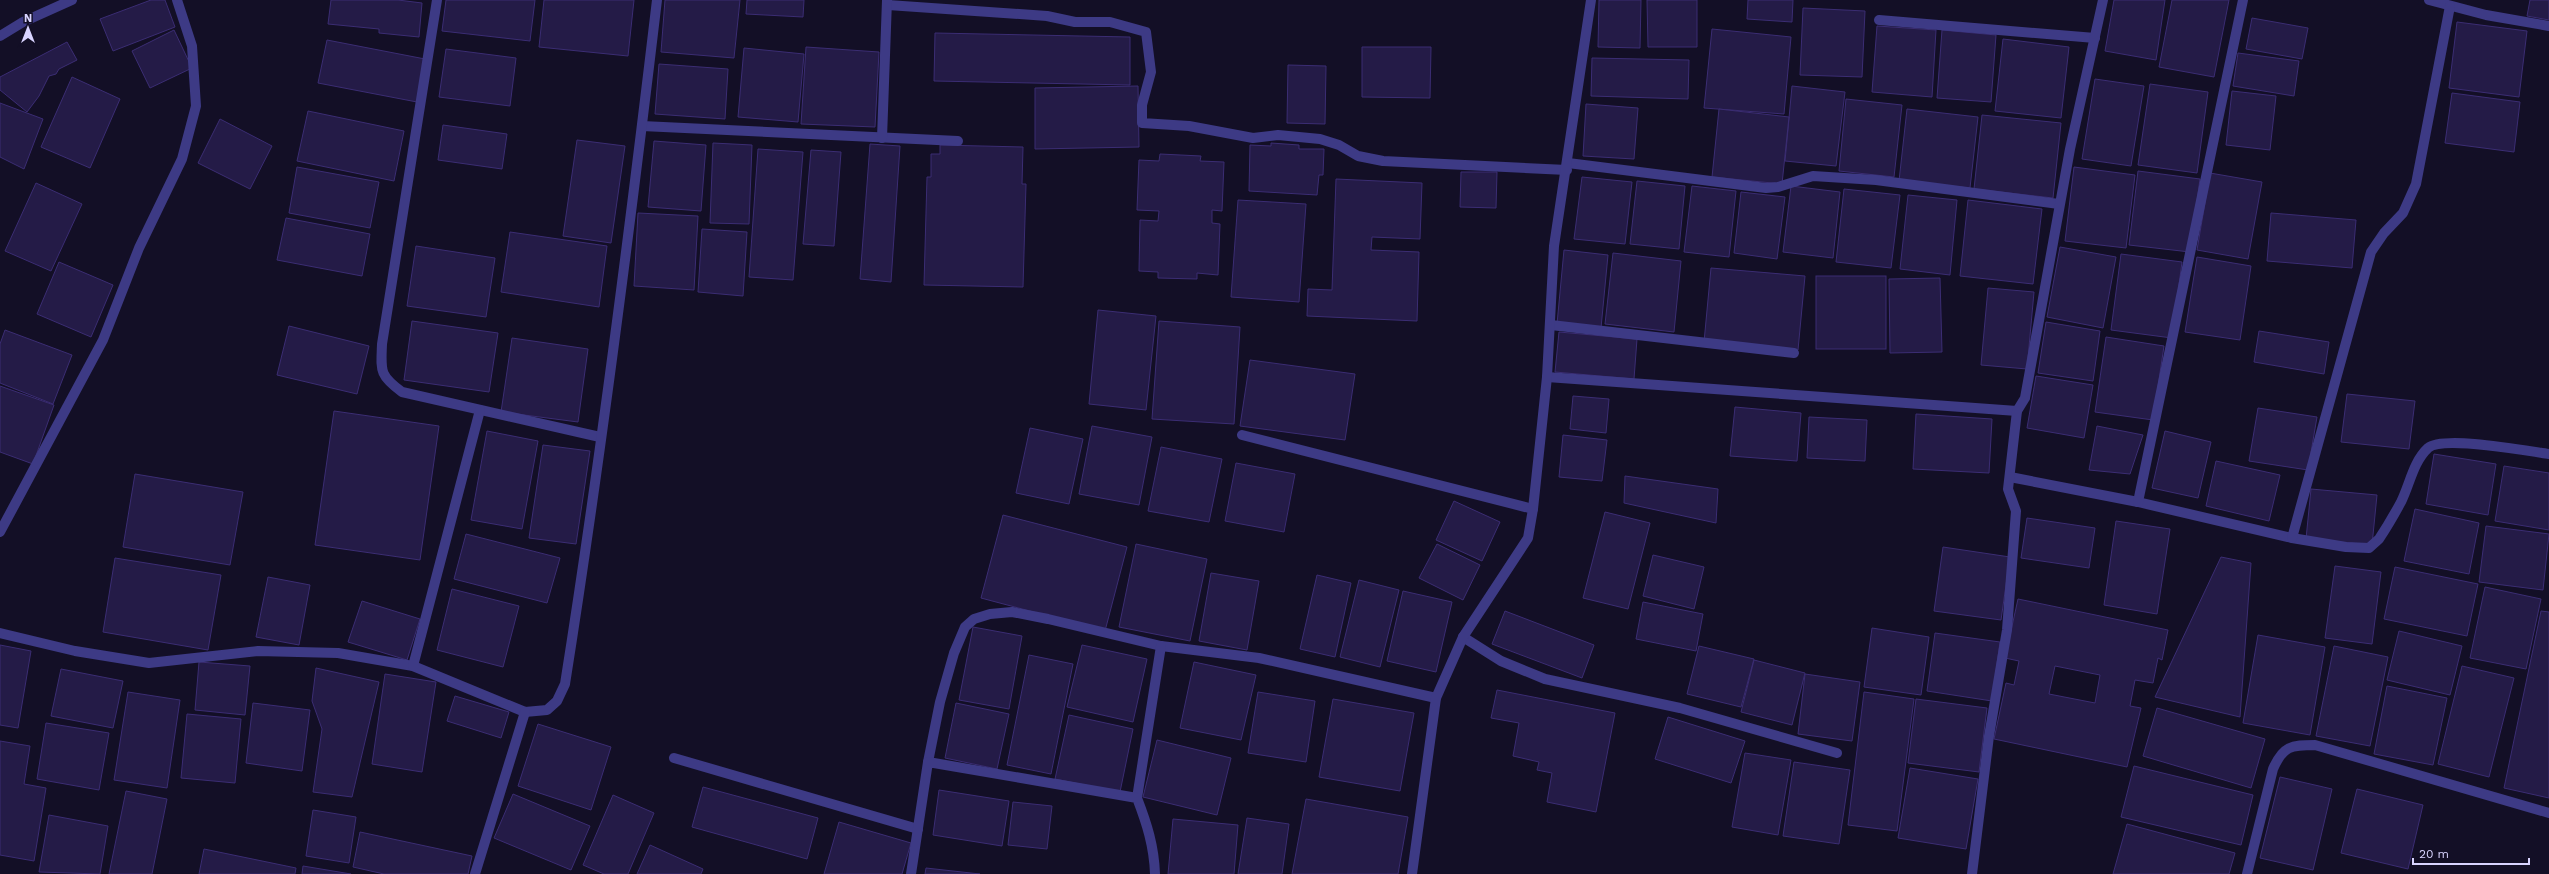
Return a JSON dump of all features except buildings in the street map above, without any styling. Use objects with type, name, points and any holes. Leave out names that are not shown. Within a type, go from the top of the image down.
[{"type":"street","points":[[0,36],[23,22],[72,0]]},
{"type":"street","points":[[0,532],[103,340],[140,248],[182,159],[196,106],[192,46],[176,0]]},
{"type":"street","points":[[437,0],[387,306],[381,367],[386,380],[402,392],[600,437]]},
{"type":"street","points":[[0,633],[75,651],[149,663],[258,652],[338,653],[413,666],[525,712],[547,710],[558,701],[565,684],[584,561],[642,126],[657,0]]},
{"type":"street","points":[[1412,874],[1436,698],[1463,637],[1528,538],[1533,509],[1551,325],[1554,246],[1591,0]]},
{"type":"street","points":[[1972,874],[1989,736],[2007,630],[2016,511],[2008,489],[2017,411],[2025,398],[2060,204],[2103,0]]},
{"type":"street","points":[[2138,502],[2244,0]]},
{"type":"street","points":[[2429,0],[2486,15],[2549,26]]},
{"type":"street","points":[[882,138],[888,3],[1047,16],[1075,22],[1110,22],[1146,32],[1150,72],[1142,105],[1142,123],[1188,126],[1253,138],[1278,135],[1320,139],[1339,145],[1358,156],[1383,161],[1567,166],[1766,188],[1778,187],[1812,176],[1876,180],[2060,204]]},
{"type":"street","points":[[2292,538],[2371,252],[2384,233],[2403,212],[2416,184],[2450,6]]},
{"type":"street","points":[[1879,20],[2094,38]]},
{"type":"street","points":[[642,126],[958,141]]},
{"type":"street","points":[[1551,325],[1794,353]]},
{"type":"street","points":[[1546,377],[2017,411]]},
{"type":"street","points":[[413,666],[480,410]]},
{"type":"street","points":[[1242,435],[1533,509]]},
{"type":"street","points":[[2010,477],[2138,502],[2292,538],[2362,549],[2375,545],[2402,501],[2417,462],[2429,447],[2438,443],[2456,442],[2549,454]]},
{"type":"street","points":[[911,874],[928,762],[940,702],[954,653],[965,627],[974,619],[1012,612],[1161,646],[1259,658],[1436,698]]},
{"type":"street","points":[[1463,637],[1501,661],[1545,679],[1680,708],[1837,753]]},
{"type":"street","points":[[1155,874],[1154,852],[1150,831],[1137,798],[1161,646]]},
{"type":"street","points":[[475,874],[525,712]]},
{"type":"street","points":[[2247,874],[2273,769],[2280,753],[2295,745],[2315,745],[2549,812]]},
{"type":"street","points":[[674,758],[918,829]]},
{"type":"street","points":[[928,762],[1137,798]]}]
